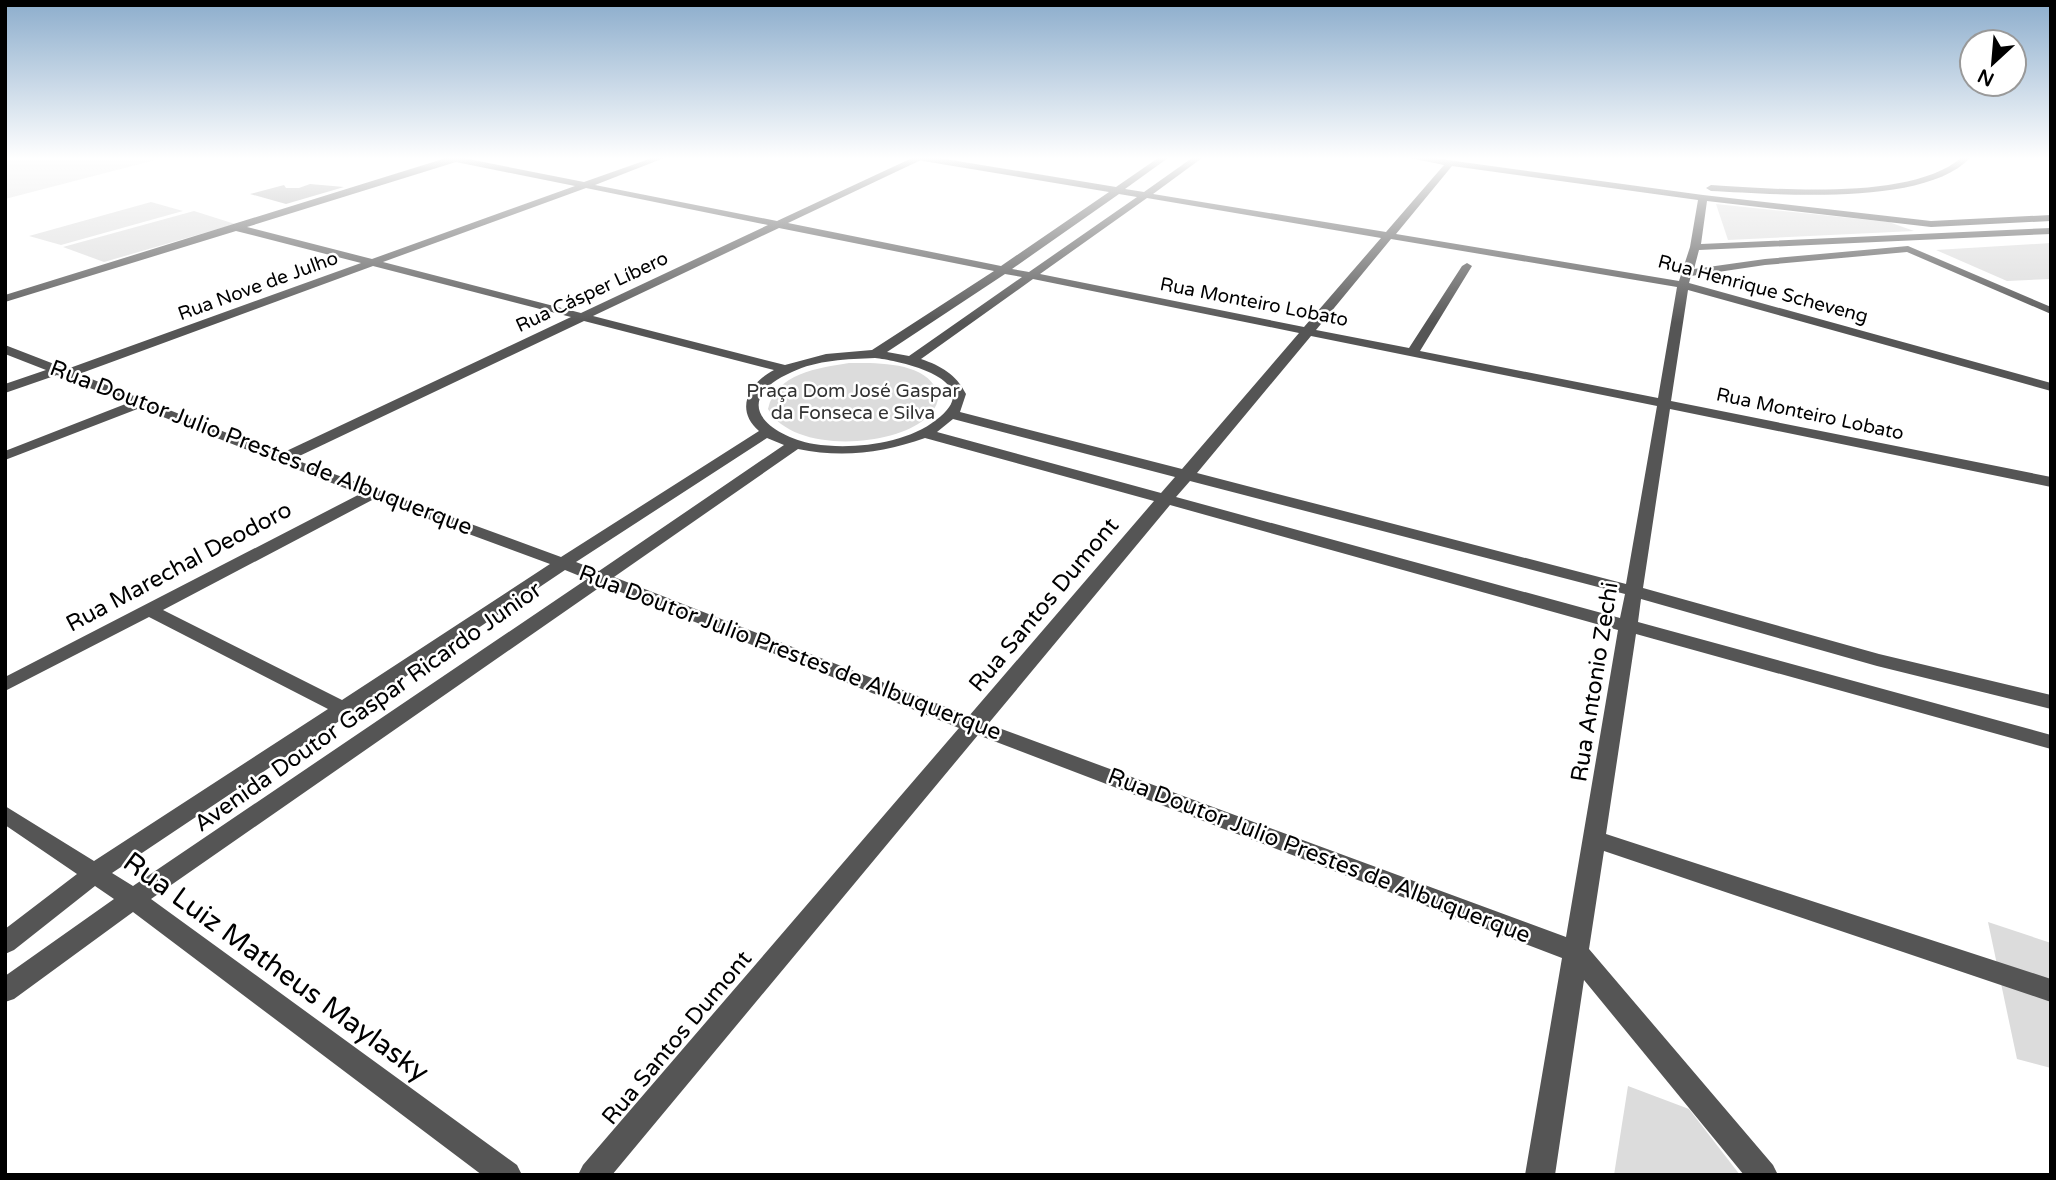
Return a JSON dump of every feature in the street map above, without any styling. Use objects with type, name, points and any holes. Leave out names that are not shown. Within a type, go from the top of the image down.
[{"type":"street","points":[[5,299],[279,213]]},
{"type":"street","name":"Rua Nove de Julho","points":[[5,389],[62,372],[511,213]]},
{"type":"street","name":"Rua Monteiro Lobato","points":[[719,213],[2051,482]]},
{"type":"street","name":"Rua Cásper Líbero","points":[[280,459],[803,213]]},
{"type":"street","points":[[875,354],[1085,213]]},
{"type":"street","points":[[913,359],[1120,213]]},
{"type":"street","name":"Rua Henrique Scheveng","points":[[1248,213],[1685,279],[2051,387]]},
{"type":"street","name":"Rua Santos Dumont","points":[[593,1175],[1407,213]]},
{"type":"street","name":"Rua Antonio Zechi","points":[[1540,1175],[1664,402],[1685,279],[1695,247],[1701,213]]},
{"type":"street","points":[[1835,213],[1931,224],[2051,218]]},
{"type":"street","points":[[234,227],[579,318],[786,369]]},
{"type":"street","points":[[1695,247],[2051,231]]},
{"type":"street","points":[[1685,279],[1765,261],[1908,249],[2049,310]]},
{"type":"street","points":[[1413,352],[1467,266]]},
{"type":"street","name":"Rua Doutor Julio Prestes de Albuquerque","points":[[5,349],[280,459],[563,563],[974,726],[1576,953]]},
{"type":"street","points":[[875,354],[913,359],[938,368],[953,382],[958,397],[951,414],[925,433],[906,440],[862,449],[839,450],[796,444],[767,432],[755,420],[751,407],[755,393],[768,380],[786,369],[813,360],[844,355],[875,354]]},
{"type":"street","points":[[5,456],[141,403]]},
{"type":"street","points":[[951,414],[1634,592],[1877,660],[2051,702]]},
{"type":"street","name":"Avenida Doutor Gaspar Ricardo Junior","points":[[5,943],[93,873],[767,432]]},
{"type":"street","points":[[925,433],[2051,742]]},
{"type":"street","name":"Avenida Doutor Gaspar Ricardo Junior","points":[[5,991],[133,899],[597,578],[796,444]]},
{"type":"street","name":"Rua Marechal Deodoro","points":[[5,685],[374,492]]},
{"type":"street","points":[[148,610],[342,708]]},
{"type":"street","name":"Rua Luiz Matheus Maylasky","points":[[5,814],[133,899],[507,1175]]},
{"type":"street","points":[[1595,839],[2051,991]]},
{"type":"street","points":[[1576,953],[1763,1175]]},
{"type":"green space","points":[[111,213],[176,213],[61,245],[29,236]]},
{"type":"green space","points":[[186,213],[201,213],[235,224],[104,262],[63,247]]},
{"type":"green space","points":[[1719,213],[1803,213],[1889,222],[1914,231],[1728,240]]},
{"type":"green space","points":[[2051,243],[2051,279],[2007,281],[1936,250]]},
{"type":"green space","name":"Praça Dom José Gaspar da Fonseca e Silva","points":[[849,363],[898,366],[922,374],[931,381],[937,391],[936,406],[925,419],[909,429],[889,436],[842,441],[819,439],[798,433],[780,423],[768,409],[780,387],[789,380],[812,370]]},
{"type":"green space","points":[[1988,922],[2051,943],[2051,1068],[2017,1059]]},
{"type":"green space","points":[[1628,1086],[1689,1109],[1740,1175],[1614,1175]]}]
